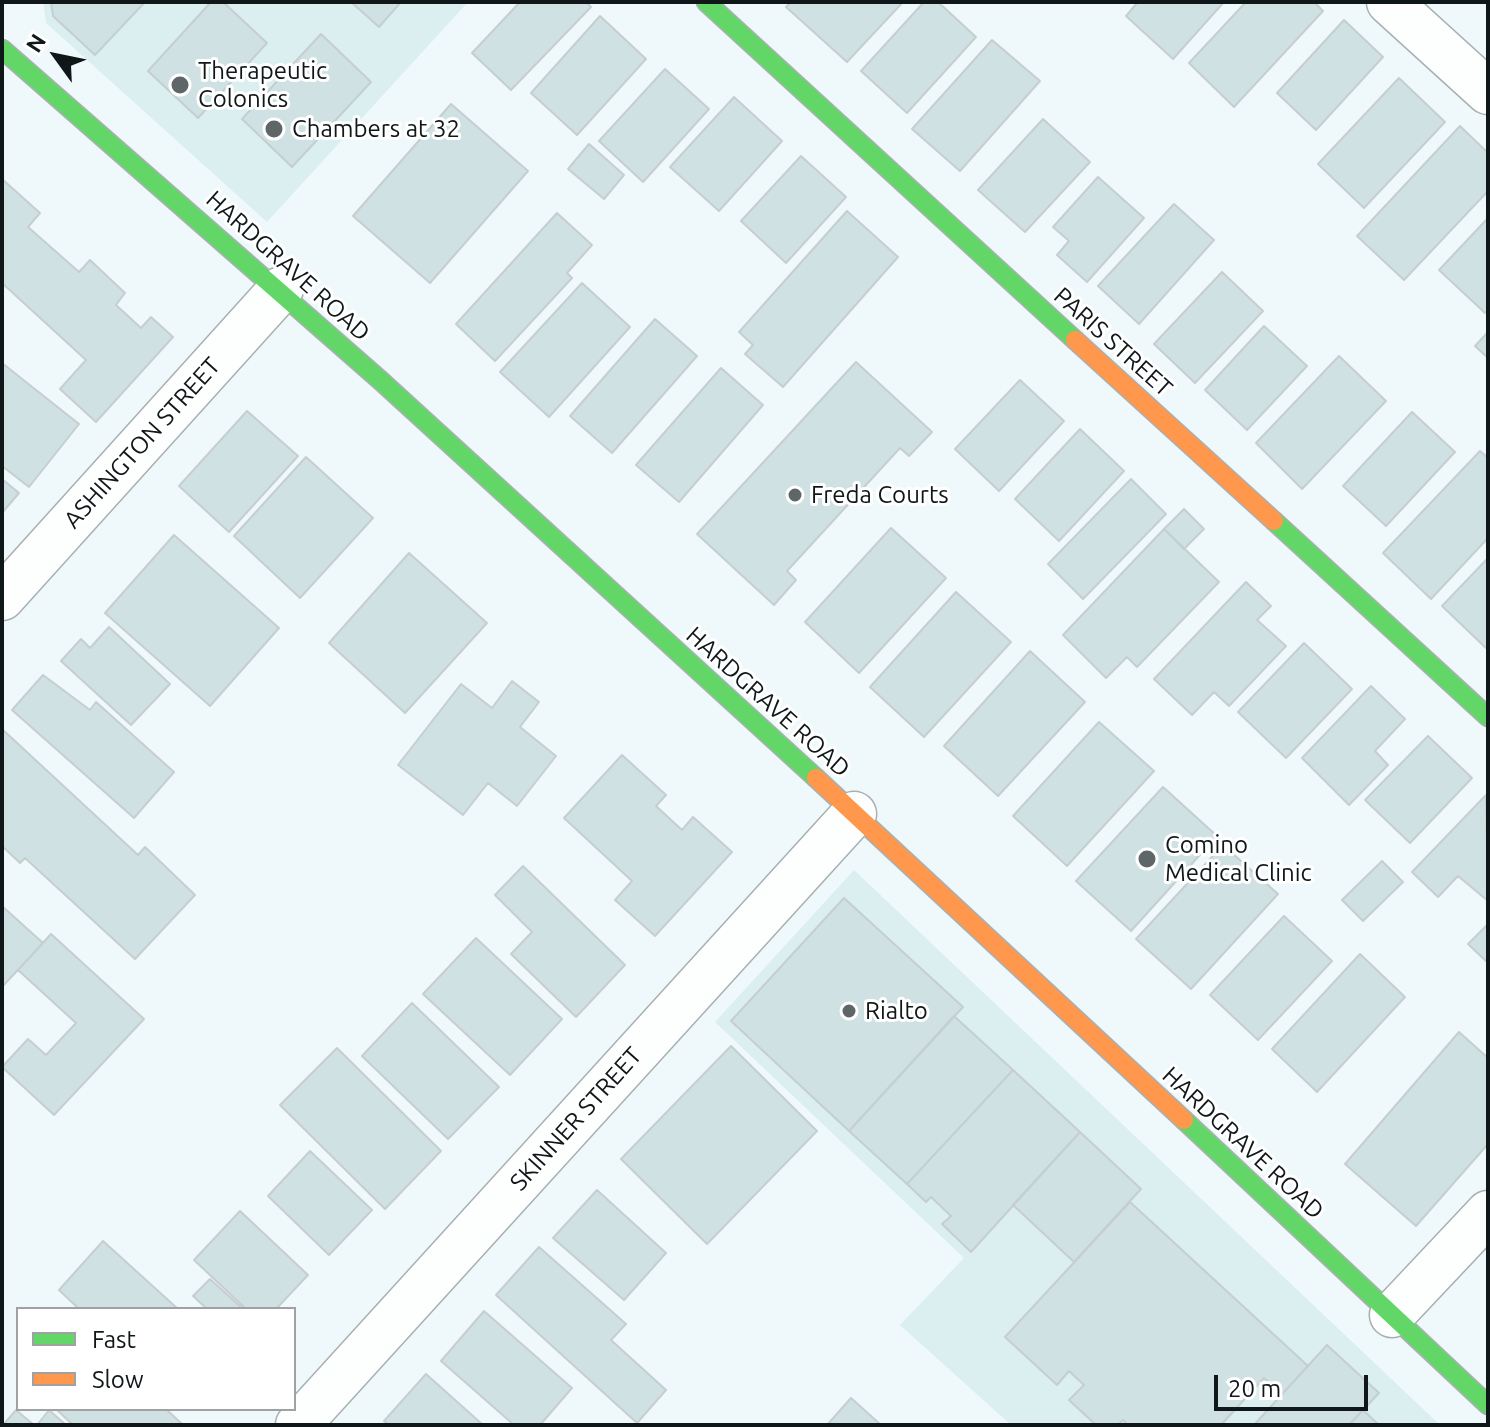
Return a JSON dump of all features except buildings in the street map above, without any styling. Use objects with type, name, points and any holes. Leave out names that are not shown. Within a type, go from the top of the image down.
[{"type":"street","name":"PARIS STREET","points":[[706,2],[1488,717]]},
{"type":"street","points":[[1389,2],[1488,92]]},
{"type":"street","name":"HARDGRAVE ROAD","points":[[2,49],[281,289],[854,814],[1488,1405]]},
{"type":"street","name":"ASHINGTON STREET","points":[[2,598],[281,289]]},
{"type":"street","name":"SKINNER STREET","points":[[298,1425],[854,814]]},
{"type":"street","points":[[1392,1315],[1488,1213]]},
{"type":"shaded area","points":[[43,2],[468,2],[267,222],[46,23]]},
{"type":"shaded area","points":[[854,870],[1440,1425],[1011,1425],[900,1325],[964,1258],[715,1022]]},
{"type":"traffic: fast","points":[[706,2],[1075,340]]},
{"type":"traffic: fast","points":[[2,49],[380,380],[816,778]]},
{"type":"traffic: fast","points":[[1274,521],[1488,717]]},
{"type":"traffic: fast","points":[[1184,1120],[1488,1405]]},
{"type":"traffic: slow","points":[[1075,340],[1274,521]]},
{"type":"traffic: slow","points":[[816,778],[1184,1120]]},
{"type":"place","name":"Therapeutic Colonics","points":[[180,85]]},
{"type":"place","name":"Chambers at 32","points":[[274,129]]},
{"type":"place","name":"Freda Courts","points":[[795,495]]},
{"type":"place","name":"Comino Medical Clinic","points":[[1147,859]]},
{"type":"place","name":"Rialto","points":[[849,1011]]}]
